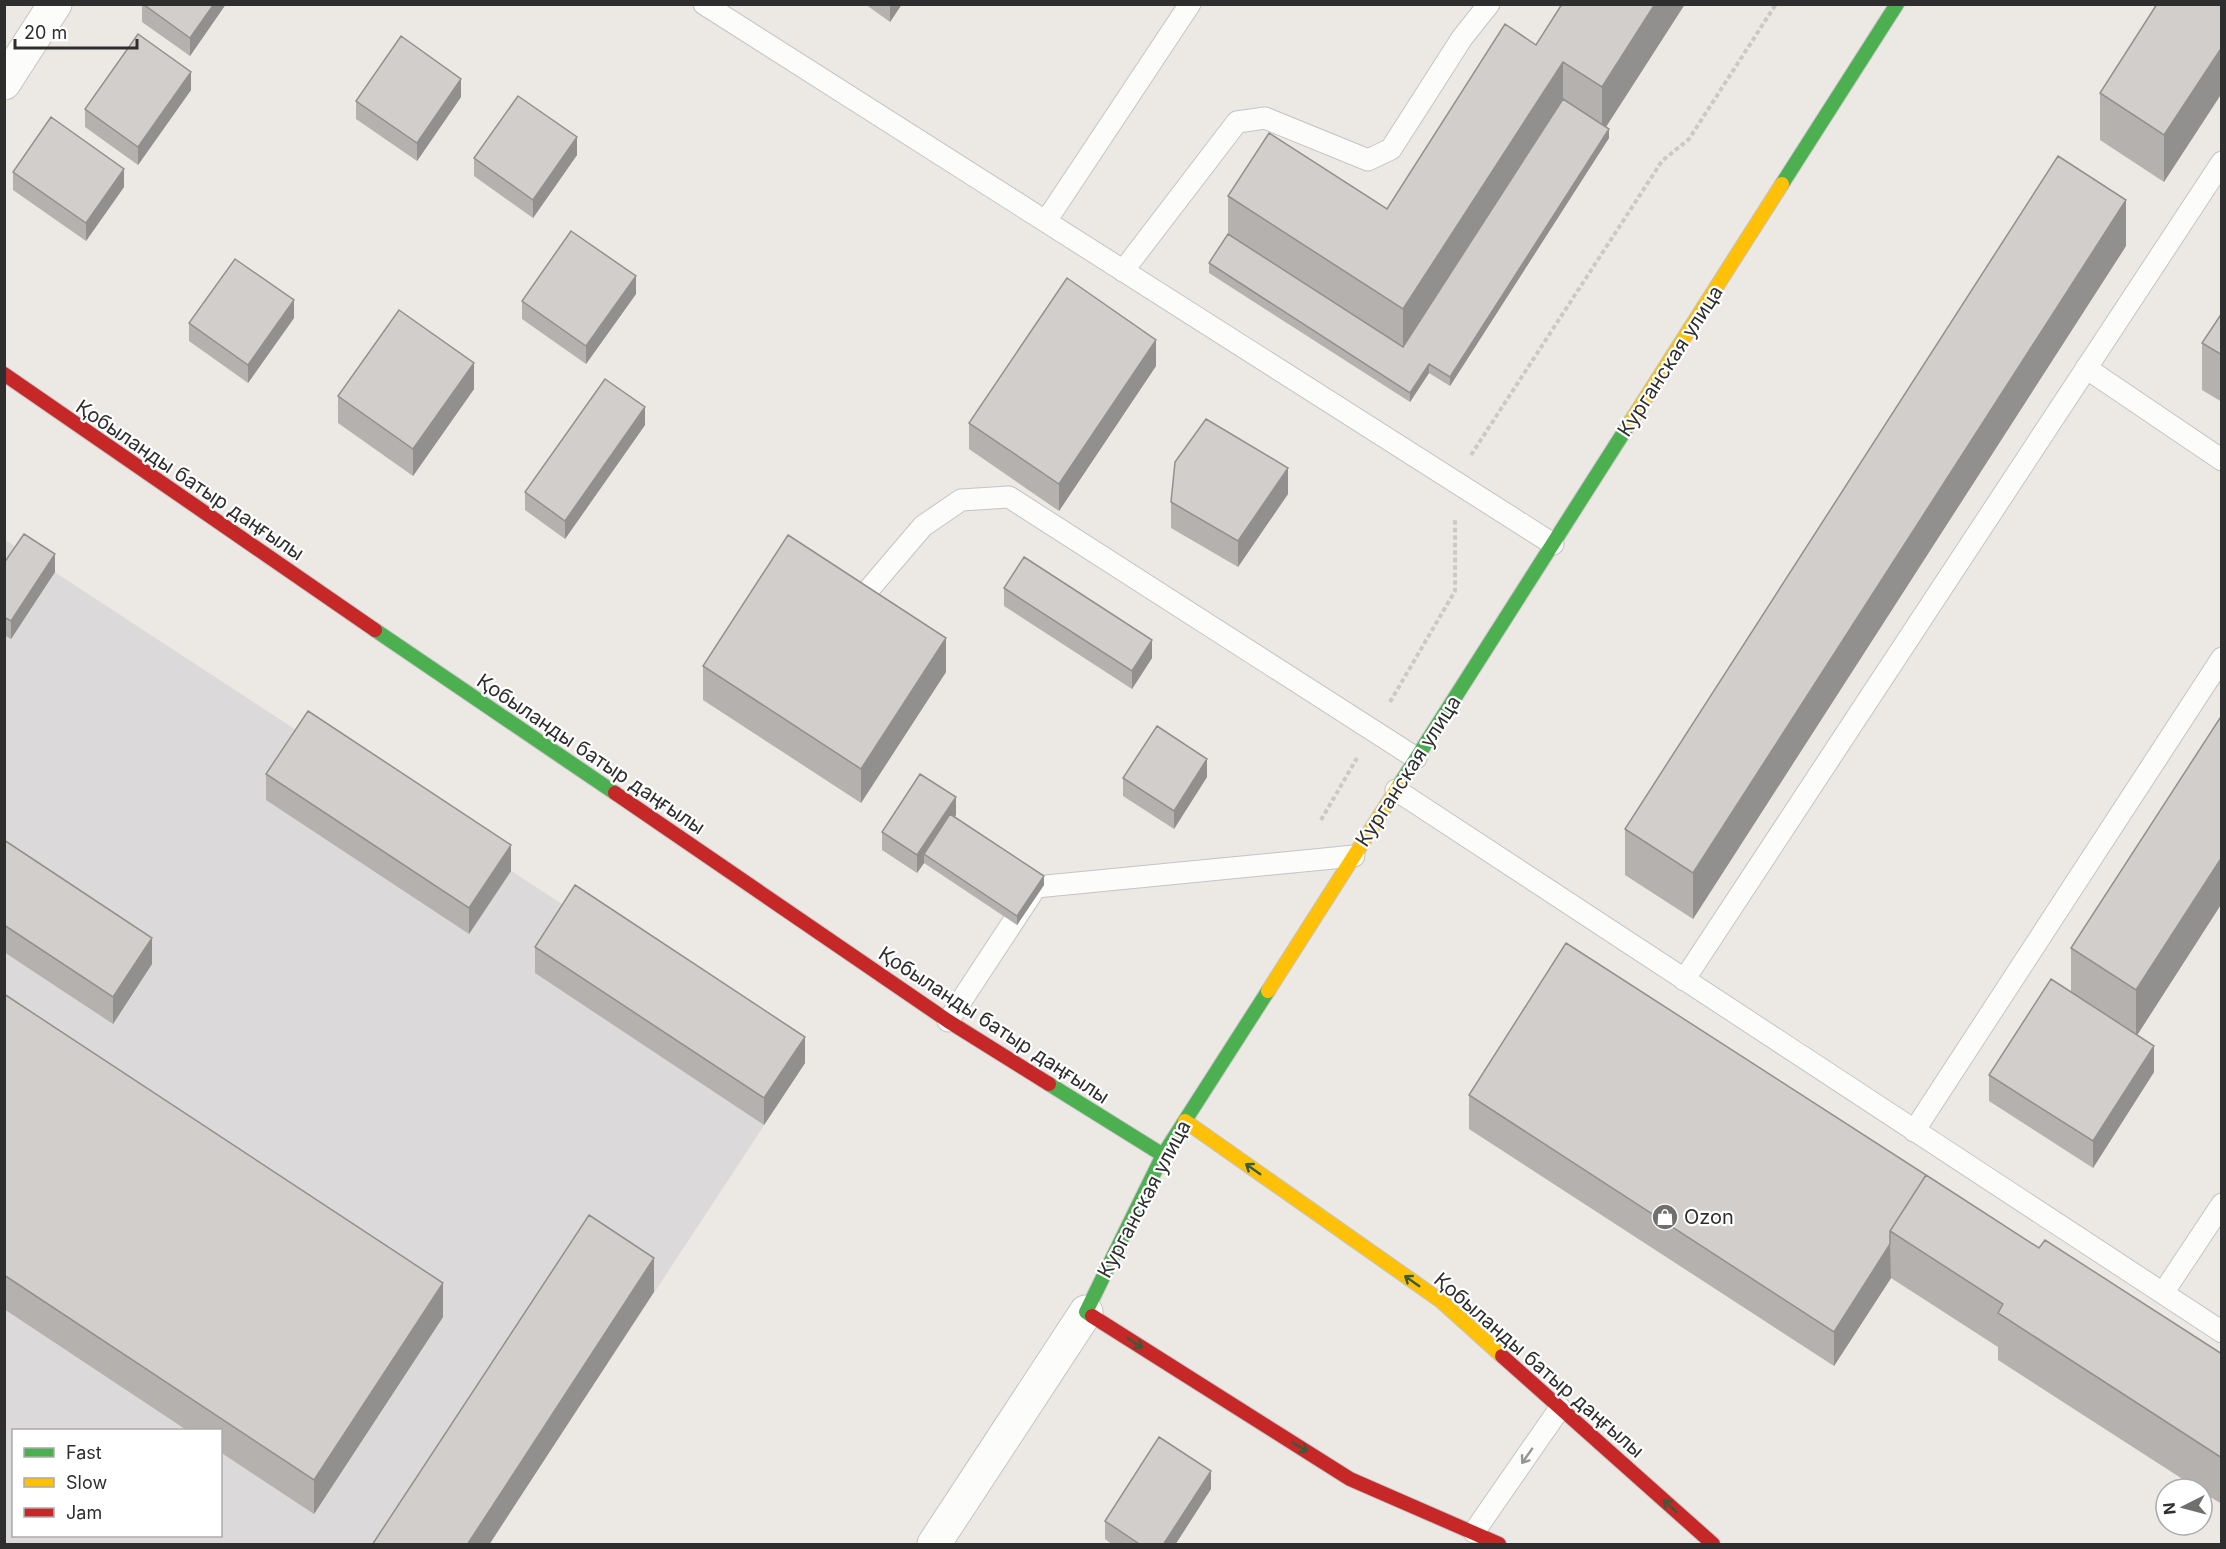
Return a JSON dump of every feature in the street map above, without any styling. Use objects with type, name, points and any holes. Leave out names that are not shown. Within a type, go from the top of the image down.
[{"type":"street","points":[[4,83],[55,4]]},
{"type":"street","name":"Курганская улица","points":[[934,1545],[1086,1311],[1163,1155],[1897,4]]},
{"type":"street","name":"Қобыланды батыр даңғылы","points":[[4,374],[44,404],[948,1021],[1163,1155]]},
{"type":"street","name":"Қобыланды батыр даңғылы","points":[[1185,1121],[1441,1301],[1713,1545]]},
{"type":"street","points":[[1086,1311],[1350,1479],[1500,1545]]},
{"type":"lane","points":[[704,4],[1553,544]]},
{"type":"lane","points":[[1046,221],[1190,4]]},
{"type":"lane","points":[[1123,271],[1237,122],[1265,118],[1368,160],[1391,149],[1462,38],[1489,4]]},
{"type":"lane","points":[[1684,980],[2222,162]]},
{"type":"lane","points":[[2086,368],[2222,460]]},
{"type":"lane","points":[[865,594],[923,526],[952,506],[961,500],[1009,497],[1416,758]]},
{"type":"lane","points":[[1914,1131],[2222,658]]},
{"type":"lane","points":[[1396,790],[2222,1332]]},
{"type":"lane","points":[[948,1021],[1036,887],[1354,856]]},
{"type":"lane","points":[[2163,1293],[2222,1204]]},
{"type":"lane","points":[[1474,1532],[1560,1408]]},
{"type":"path","points":[[1321,819],[1455,591],[1454,481],[1662,161],[1689,138],[1776,4]]},
{"type":"shaded area","points":[[4,539],[805,1063],[489,1544],[5,1544]]},
{"type":"building","points":[[143,4],[214,4],[190,38]]},
{"type":"building","points":[[1562,4],[1655,4],[1602,87],[1563,62],[1403,309],[1228,196],[1269,133],[1387,209],[1505,24],[1536,45]]},
{"type":"building","points":[[2157,4],[2222,4],[2222,47],[2164,135],[2100,93]]},
{"type":"building","points":[[138,34],[191,72],[138,147],[85,109]]},
{"type":"building","points":[[401,36],[461,79],[417,143],[356,101]]},
{"type":"building","points":[[518,96],[577,137],[533,200],[474,158]]},
{"type":"building","points":[[1563,99],[1609,129],[1450,377],[1429,364],[1410,393],[1209,263],[1228,234],[1403,347]]},
{"type":"building","points":[[51,117],[124,169],[86,223],[13,172]]},
{"type":"building","points":[[2058,156],[2126,200],[1693,873],[1625,829]]},
{"type":"building","points":[[571,231],[636,276],[586,346],[522,301]]},
{"type":"building","points":[[235,259],[294,300],[248,365],[189,323]]},
{"type":"building","points":[[1067,278],[1156,340],[1059,484],[969,423]]},
{"type":"building","points":[[399,310],[474,363],[413,449],[338,396]]},
{"type":"building","points":[[2222,313],[2222,355],[2202,343]]},
{"type":"building","points":[[605,379],[645,407],[565,521],[525,492]]},
{"type":"building","points":[[1206,419],[1288,468],[1238,541],[1171,502],[1175,462]]},
{"type":"building","points":[[24,534],[55,554],[11,621],[4,617],[4,563]]},
{"type":"building","points":[[788,535],[946,638],[861,769],[703,666]]},
{"type":"building","points":[[1024,557],[1152,640],[1132,671],[1004,588]]},
{"type":"building","points":[[308,711],[511,845],[469,908],[266,774]]},
{"type":"building","points":[[2222,715],[2222,857],[2136,990],[2071,948]]},
{"type":"building","points":[[1157,726],[1207,759],[1174,811],[1123,778]]},
{"type":"building","points":[[920,774],[956,797],[917,855],[882,832]]},
{"type":"building","points":[[950,814],[1044,876],[1017,916],[924,854]]},
{"type":"building","points":[[4,840],[152,938],[113,997],[4,925]]},
{"type":"building","points":[[575,885],[805,1037],[764,1098],[535,947]]},
{"type":"building","points":[[1566,943],[1926,1175],[1890,1231],[1890,1244],[1834,1332],[1469,1095]]},
{"type":"building","points":[[2051,979],[2154,1046],[2093,1141],[1989,1075]]},
{"type":"building","points":[[4,994],[443,1283],[314,1480],[4,1275]]},
{"type":"building","points":[[1926,1175],[2039,1248],[2045,1240],[2222,1354],[2222,1458],[1998,1313],[2003,1304],[1890,1231]]},
{"type":"building","points":[[589,1215],[654,1258],[467,1545],[372,1545]]},
{"type":"building","points":[[1159,1437],[1211,1471],[1163,1545],[1141,1545],[1105,1521]]},
{"type":"traffic: fast","points":[[1782,184],[1897,4]]},
{"type":"traffic: fast","points":[[1398,787],[1631,421]]},
{"type":"traffic: fast","points":[[375,630],[615,793]]},
{"type":"traffic: fast","points":[[1092,1316],[1086,1312],[1163,1155],[1268,991]]},
{"type":"traffic: fast","points":[[1049,1084],[1163,1155]]},
{"type":"traffic: slow","points":[[1631,421],[1782,184]]},
{"type":"traffic: slow","points":[[1268,991],[1398,787]]},
{"type":"traffic: slow","points":[[1185,1121],[1441,1301],[1502,1356]]},
{"type":"traffic: jam","points":[[4,374],[375,630]]},
{"type":"traffic: jam","points":[[615,793],[948,1021],[1049,1084]]},
{"type":"traffic: jam","points":[[1092,1316],[1350,1479],[1499,1544]]},
{"type":"traffic: jam","points":[[1502,1356],[1713,1544]]},
{"type":"place","name":"Ozon","points":[[1665,1217]]}]
